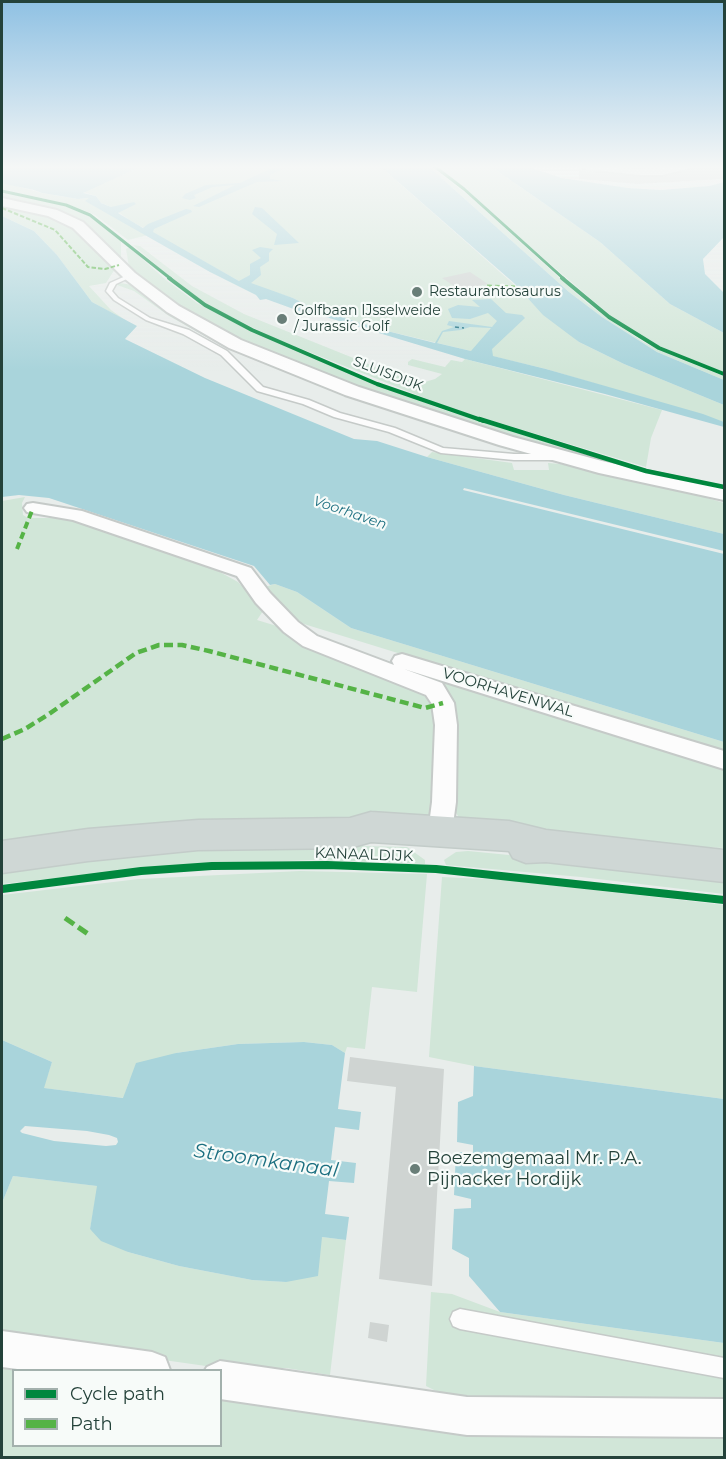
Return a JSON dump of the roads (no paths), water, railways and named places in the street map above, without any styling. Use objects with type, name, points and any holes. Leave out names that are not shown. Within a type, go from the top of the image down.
[{"type":"main road","name":"KANAALDIJK","points":[[2,857],[88,845],[198,835],[350,832],[371,828],[509,836],[546,846]]},
{"type":"main road","name":"KANAALDIJK","points":[[350,832],[371,839],[508,847],[546,846],[724,866]]},
{"type":"street","name":"SLUISDIJK","points":[[88,234],[130,276],[173,309],[235,344],[352,391],[506,441],[564,457],[724,494]]},
{"type":"street","name":"VOORHAVENWAL","points":[[33,508],[76,515],[244,572],[263,598],[291,627],[322,647],[434,689],[443,703],[446,725],[444,802],[440,832]]},
{"type":"street","name":"VOORHAVENWAL","points":[[291,627],[724,760]]},
{"type":"street","points":[[2,1349],[138,1369]]},
{"type":"street","points":[[222,1380],[467,1416],[724,1418]]},
{"type":"lane","points":[[130,276],[113,284],[109,291],[148,319],[186,333],[224,353],[260,389],[306,402],[337,416],[392,430],[441,450],[514,457],[564,457]]},
{"type":"lane","points":[[460,1319],[724,1368]]},
{"type":"water","name":"Voorhaven","points":[[2,234],[37,234],[57,255],[92,302],[137,326],[125,339],[205,378],[354,439],[377,441],[564,495],[724,534],[724,742],[351,628],[297,592],[275,584],[270,585],[254,566],[49,498],[19,495],[2,497]]},
{"type":"water","points":[[143,234],[157,234],[239,281],[250,275],[250,264],[261,258],[252,250],[260,247],[273,249],[269,253],[269,261],[260,267],[261,275],[251,283],[313,308],[383,330],[435,343],[442,331],[454,327],[447,325],[449,321],[492,327],[497,321],[488,313],[470,319],[452,318],[448,309],[458,305],[480,307],[472,300],[491,299],[506,313],[522,315],[525,318],[492,349],[493,356],[703,414],[724,422],[724,427],[465,359],[316,314],[310,315],[266,299],[260,300],[256,295]],"holes":[[[470,327],[491,328],[471,351],[437,343],[443,332]]]},
{"type":"water","points":[[277,234],[290,234],[299,243],[274,245]]},
{"type":"water","points":[[458,234],[504,234],[569,292],[602,317],[657,352],[724,380],[724,405],[624,364],[579,342],[543,315],[515,284]]},
{"type":"water","points":[[589,234],[724,234],[724,237],[703,259],[705,274],[724,293],[724,333],[670,304]]},
{"type":"water","name":"Stroomkanaal","points":[[2,1040],[52,1062],[44,1088],[123,1098],[136,1063],[176,1053],[238,1044],[304,1042],[332,1045],[345,1053],[338,1109],[361,1112],[359,1130],[335,1127],[331,1160],[356,1163],[354,1183],[329,1181],[325,1214],[349,1217],[346,1240],[322,1237],[318,1276],[286,1282],[252,1280],[179,1266],[128,1252],[101,1241],[90,1229],[97,1186],[13,1176],[2,1203]],"holes":[[[25,1126],[109,1135],[117,1138],[118,1142],[116,1145],[106,1146],[54,1141],[20,1131]]]},
{"type":"water","points":[[474,1066],[724,1099],[724,1343],[500,1312],[469,1276],[469,1258],[452,1249],[454,1209],[471,1208],[471,1199],[454,1195],[456,1152],[473,1152],[473,1145],[457,1142],[458,1102],[473,1096]]},
{"type":"place","name":"Restaurantosaurus","points":[[417,292]]},
{"type":"place","name":"Golfbaan IJsselweide / Jurassic Golf","points":[[282,319]]},
{"type":"place","name":"Boezemgemaal Mr. P.A. Pijnacker Hordijk","points":[[415,1169]]}]
